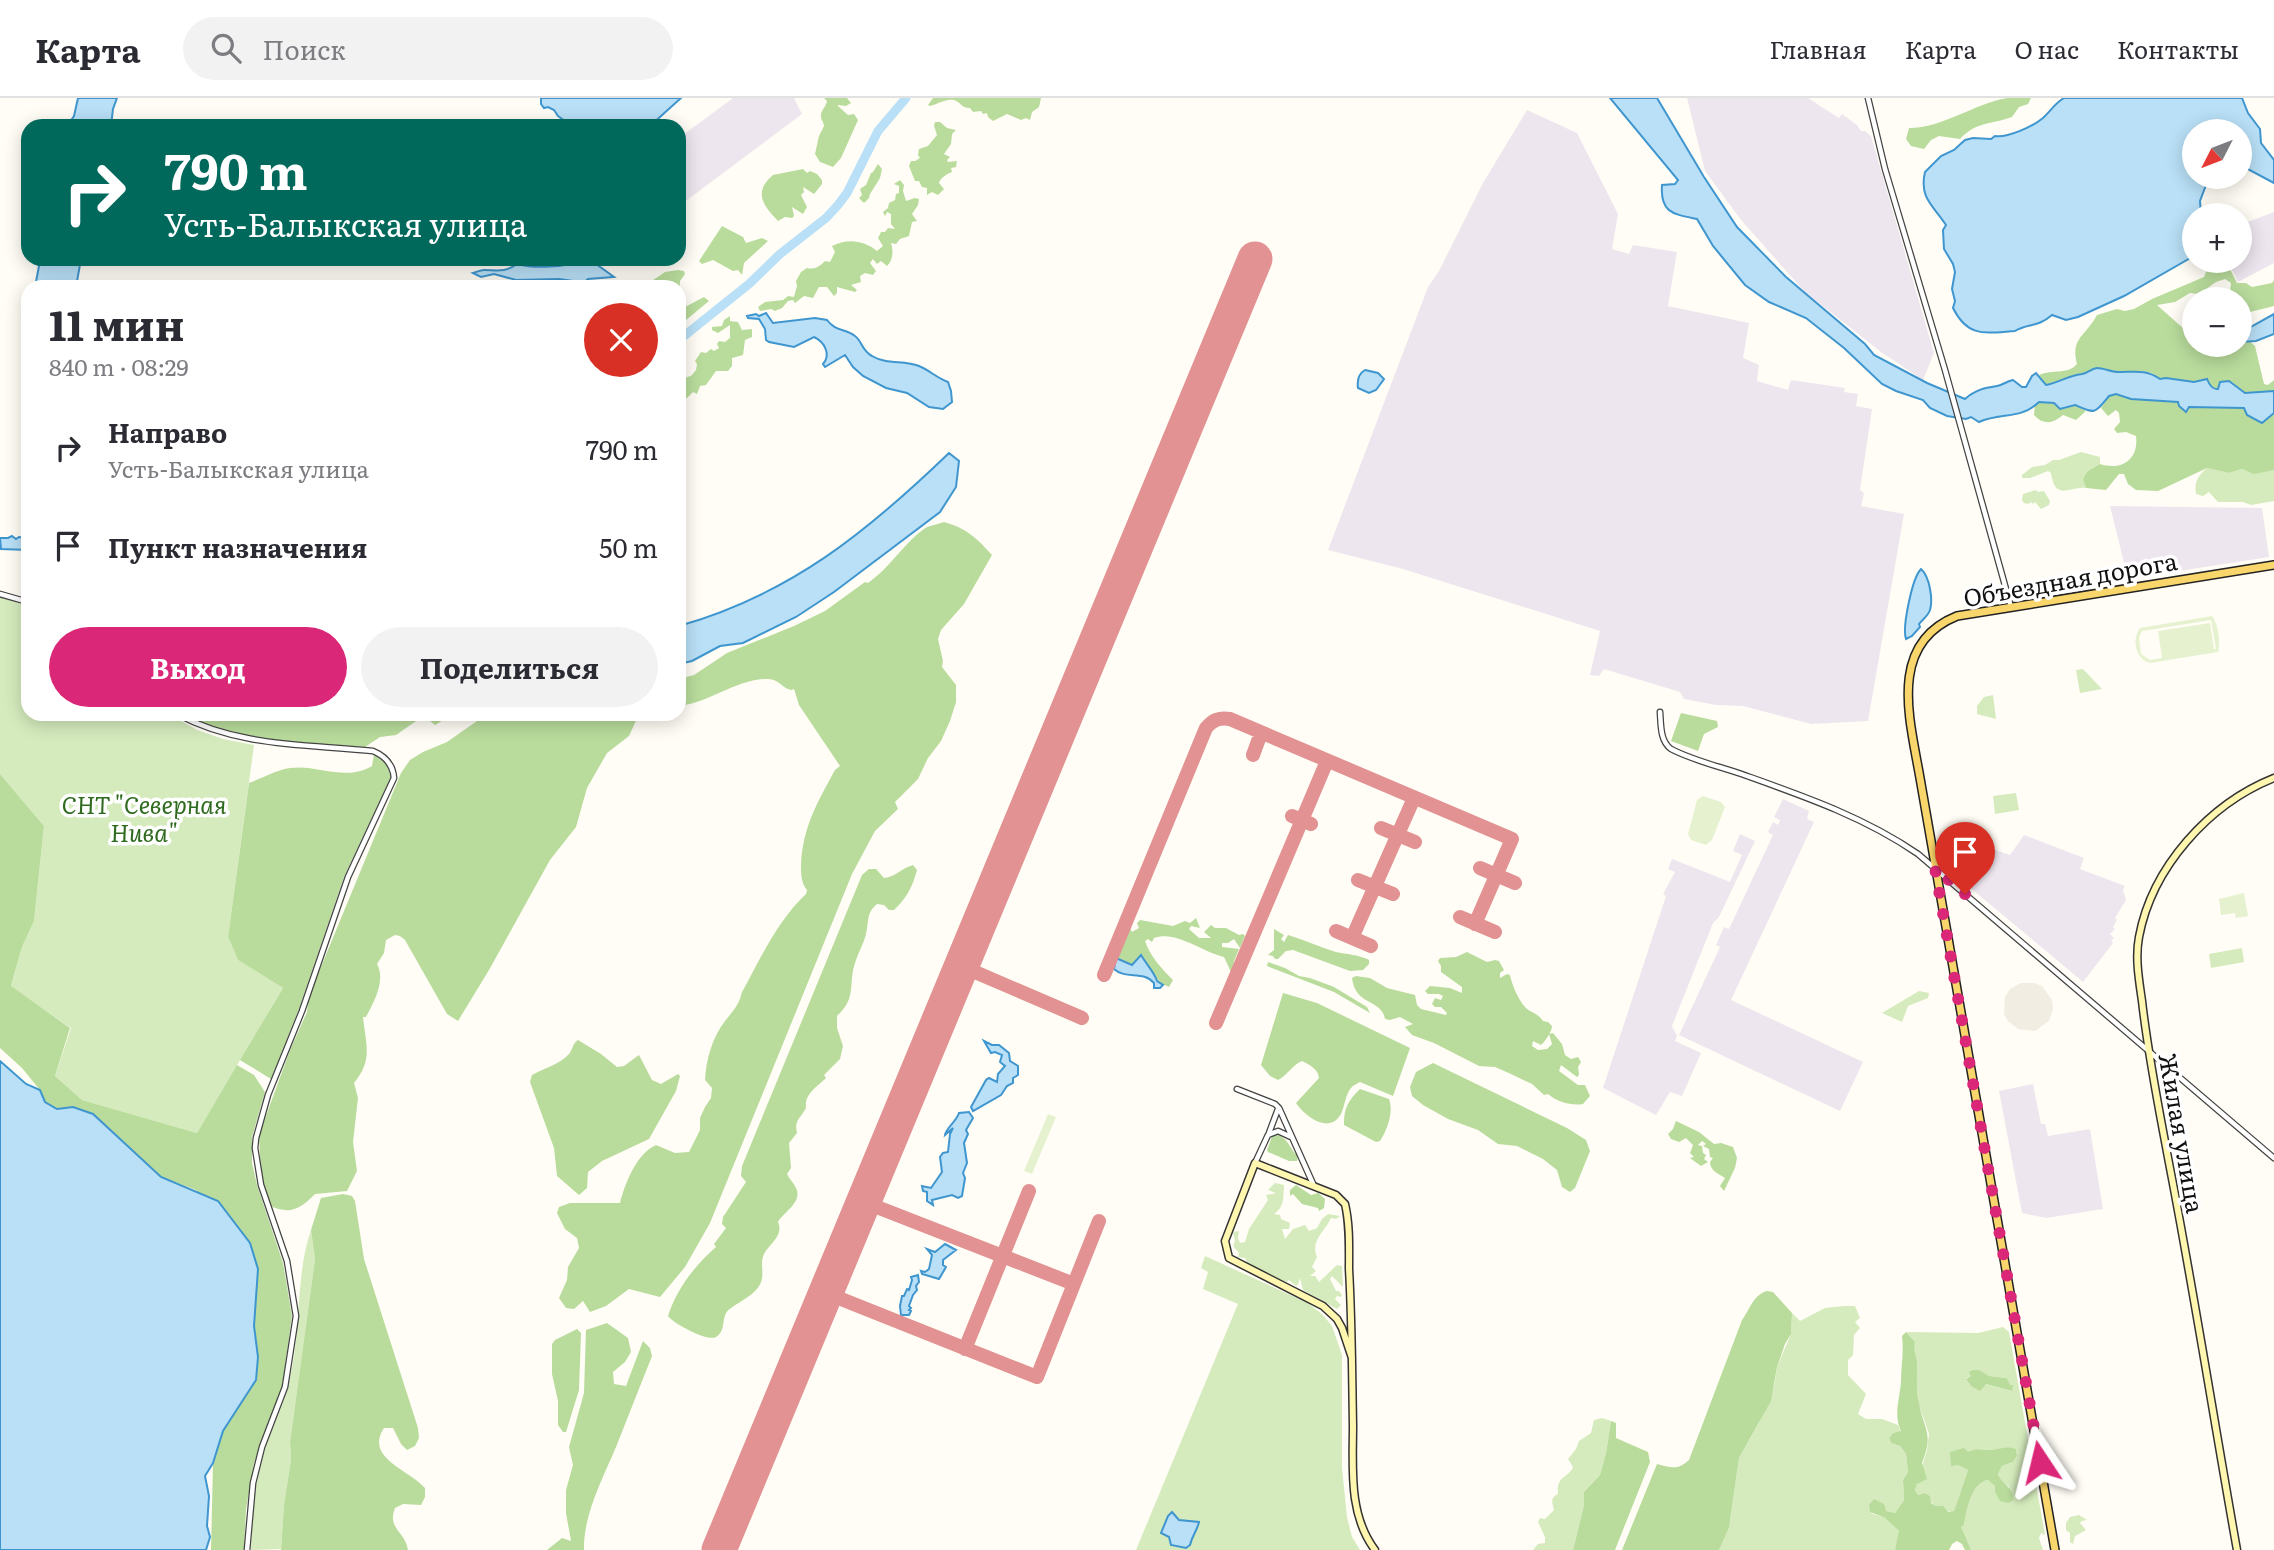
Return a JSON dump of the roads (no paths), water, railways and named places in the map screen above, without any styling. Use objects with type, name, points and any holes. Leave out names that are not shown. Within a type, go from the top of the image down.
[{"type":"main road","name":"Объездная дорога","points":[[2055,1550],[1935,868],[1908,701],[1910,669],[1924,640],[1942,623],[1958,616],[2274,565]]},
{"type":"main road","name":"Жилая улица","points":[[2237,1550],[2148,1049],[2137,954],[2142,924],[2149,906],[2174,859],[2198,828],[2235,797],[2274,778]]},
{"type":"main road","points":[[1352,1358],[1337,1319],[1323,1306],[1229,1258],[1225,1241],[1255,1163],[1336,1195],[1345,1204],[1351,1314],[1352,1358],[1355,1498],[1361,1526],[1374,1550]]},
{"type":"main road","points":[[1337,1319],[1345,1319],[1351,1314]]},
{"type":"street","points":[[1868,98],[1885,169],[1962,429],[2011,607]]},
{"type":"street","points":[[0,594],[21,600]]},
{"type":"street","points":[[1660,712],[1664,744],[1671,749],[1854,818],[1903,844],[1935,868],[2274,1158]]},
{"type":"street","points":[[190,721],[225,734],[254,740],[373,751],[382,755],[394,771],[394,778],[348,877],[302,1011],[268,1095],[256,1138],[261,1185],[287,1261],[296,1316],[285,1387],[262,1447],[253,1483],[247,1550]]},
{"type":"street","points":[[1237,1089],[1279,1108],[1314,1187]]},
{"type":"street","points":[[1255,1163],[1279,1108]]},
{"type":"street","points":[[1268,1135],[1283,1132],[1293,1140]]},
{"type":"water","points":[[78,98],[117,98],[112,119],[72,119]]},
{"type":"water","points":[[541,98],[681,98],[658,119],[562,119],[554,110],[544,108]]},
{"type":"water","points":[[1610,98],[1657,98],[1737,227],[1786,277],[1865,344],[1874,355],[1927,383],[1965,399],[1972,393],[2013,380],[2026,387],[2036,373],[2046,385],[2100,368],[2115,372],[2145,372],[2160,379],[2194,382],[2207,379],[2216,389],[2220,382],[2229,381],[2245,393],[2274,391],[2274,413],[2262,423],[2247,415],[2244,408],[2189,407],[2186,412],[2178,402],[2131,399],[2116,394],[2109,396],[2094,411],[2075,405],[2060,409],[2054,403],[2039,402],[2018,414],[1979,422],[1971,417],[1966,419],[1947,416],[1930,408],[1923,400],[1882,384],[1844,348],[1806,318],[1769,302],[1745,285],[1713,246],[1697,219],[1675,213],[1666,207],[1662,185],[1675,184],[1678,180]]},
{"type":"water","points":[[2064,98],[2242,98],[2248,113],[2260,129],[2261,143],[2274,160],[2274,183],[2252,171],[2252,119],[2182,119],[2182,189],[2204,189],[2200,203],[2182,203],[2182,263],[2124,296],[2078,317],[2066,320],[2052,315],[2042,322],[2015,331],[1978,332],[1965,325],[1953,308],[1955,272],[1944,249],[1943,230],[1946,225],[1926,195],[1925,172],[1941,156],[1954,150],[1965,140],[1991,139],[2019,131],[2043,118]]},
{"type":"water","points":[[39,266],[80,266],[77,280],[36,280]]},
{"type":"water","points":[[514,266],[599,266],[614,277],[587,280],[516,280],[494,274],[481,277],[473,273],[504,270]]},
{"type":"water","points":[[766,313],[773,323],[815,318],[827,320],[855,336],[872,356],[883,361],[919,366],[948,382],[952,402],[943,409],[929,407],[907,393],[886,388],[863,376],[845,355],[825,367],[823,364],[827,357],[826,349],[814,337],[794,347],[769,342],[759,319],[747,316]]},
{"type":"water","points":[[2274,314],[2274,334],[2252,341],[2252,326]]},
{"type":"water","points":[[1365,370],[1378,373],[1384,379],[1376,390],[1369,393],[1358,388],[1358,378]]},
{"type":"water","points":[[949,453],[959,461],[956,487],[940,512],[834,592],[796,617],[743,643],[720,646],[686,662],[686,624],[757,597],[792,578],[857,534]]},
{"type":"water","points":[[21,537],[21,550],[1,549],[0,538]]},
{"type":"water","points":[[1921,569],[1927,577],[1930,589],[1930,610],[1919,624],[1920,627],[1906,639],[1905,625],[1909,603],[1914,582]]},
{"type":"water","points":[[1141,955],[1157,981],[1163,985],[1160,988],[1154,988],[1150,979],[1124,974],[1114,969],[1116,958],[1132,965]]},
{"type":"water","points":[[984,1041],[999,1045],[1009,1053],[1010,1061],[1018,1066],[1018,1075],[1001,1095],[973,1111],[971,1107],[986,1080],[989,1078],[997,1082],[998,1074],[1005,1066],[1000,1062],[1002,1055],[991,1053]]},
{"type":"water","points":[[0,1061],[26,1084],[40,1090],[45,1102],[57,1109],[73,1107],[93,1114],[161,1177],[218,1201],[250,1243],[258,1269],[254,1326],[258,1357],[256,1380],[223,1431],[213,1463],[205,1476],[209,1496],[207,1526],[210,1537],[206,1550],[0,1550]]},
{"type":"water","points":[[969,1112],[973,1118],[966,1130],[968,1134],[964,1143],[967,1163],[963,1173],[965,1178],[962,1196],[958,1198],[952,1195],[932,1200],[933,1205],[927,1201],[927,1192],[923,1191],[922,1186],[931,1188],[942,1172],[940,1157],[948,1152],[953,1128],[945,1135],[946,1132],[959,1113]]},
{"type":"water","points":[[945,1244],[956,1250],[943,1260],[946,1267],[939,1279],[922,1274],[921,1271],[929,1269],[932,1255],[927,1249],[935,1252]]},
{"type":"water","points":[[918,1275],[917,1290],[909,1306],[911,1311],[909,1315],[901,1315],[902,1296],[909,1290],[911,1277]]},
{"type":"water","points":[[1172,1512],[1179,1520],[1199,1522],[1190,1545],[1186,1548],[1171,1545],[1169,1537],[1161,1533]]},
{"type":"waterway","points":[[686,334],[826,218],[847,193],[878,131],[906,98]]},
{"type":"park label","name":"СНТ \"Северная Нива\"","points":[[144,817]]}]
